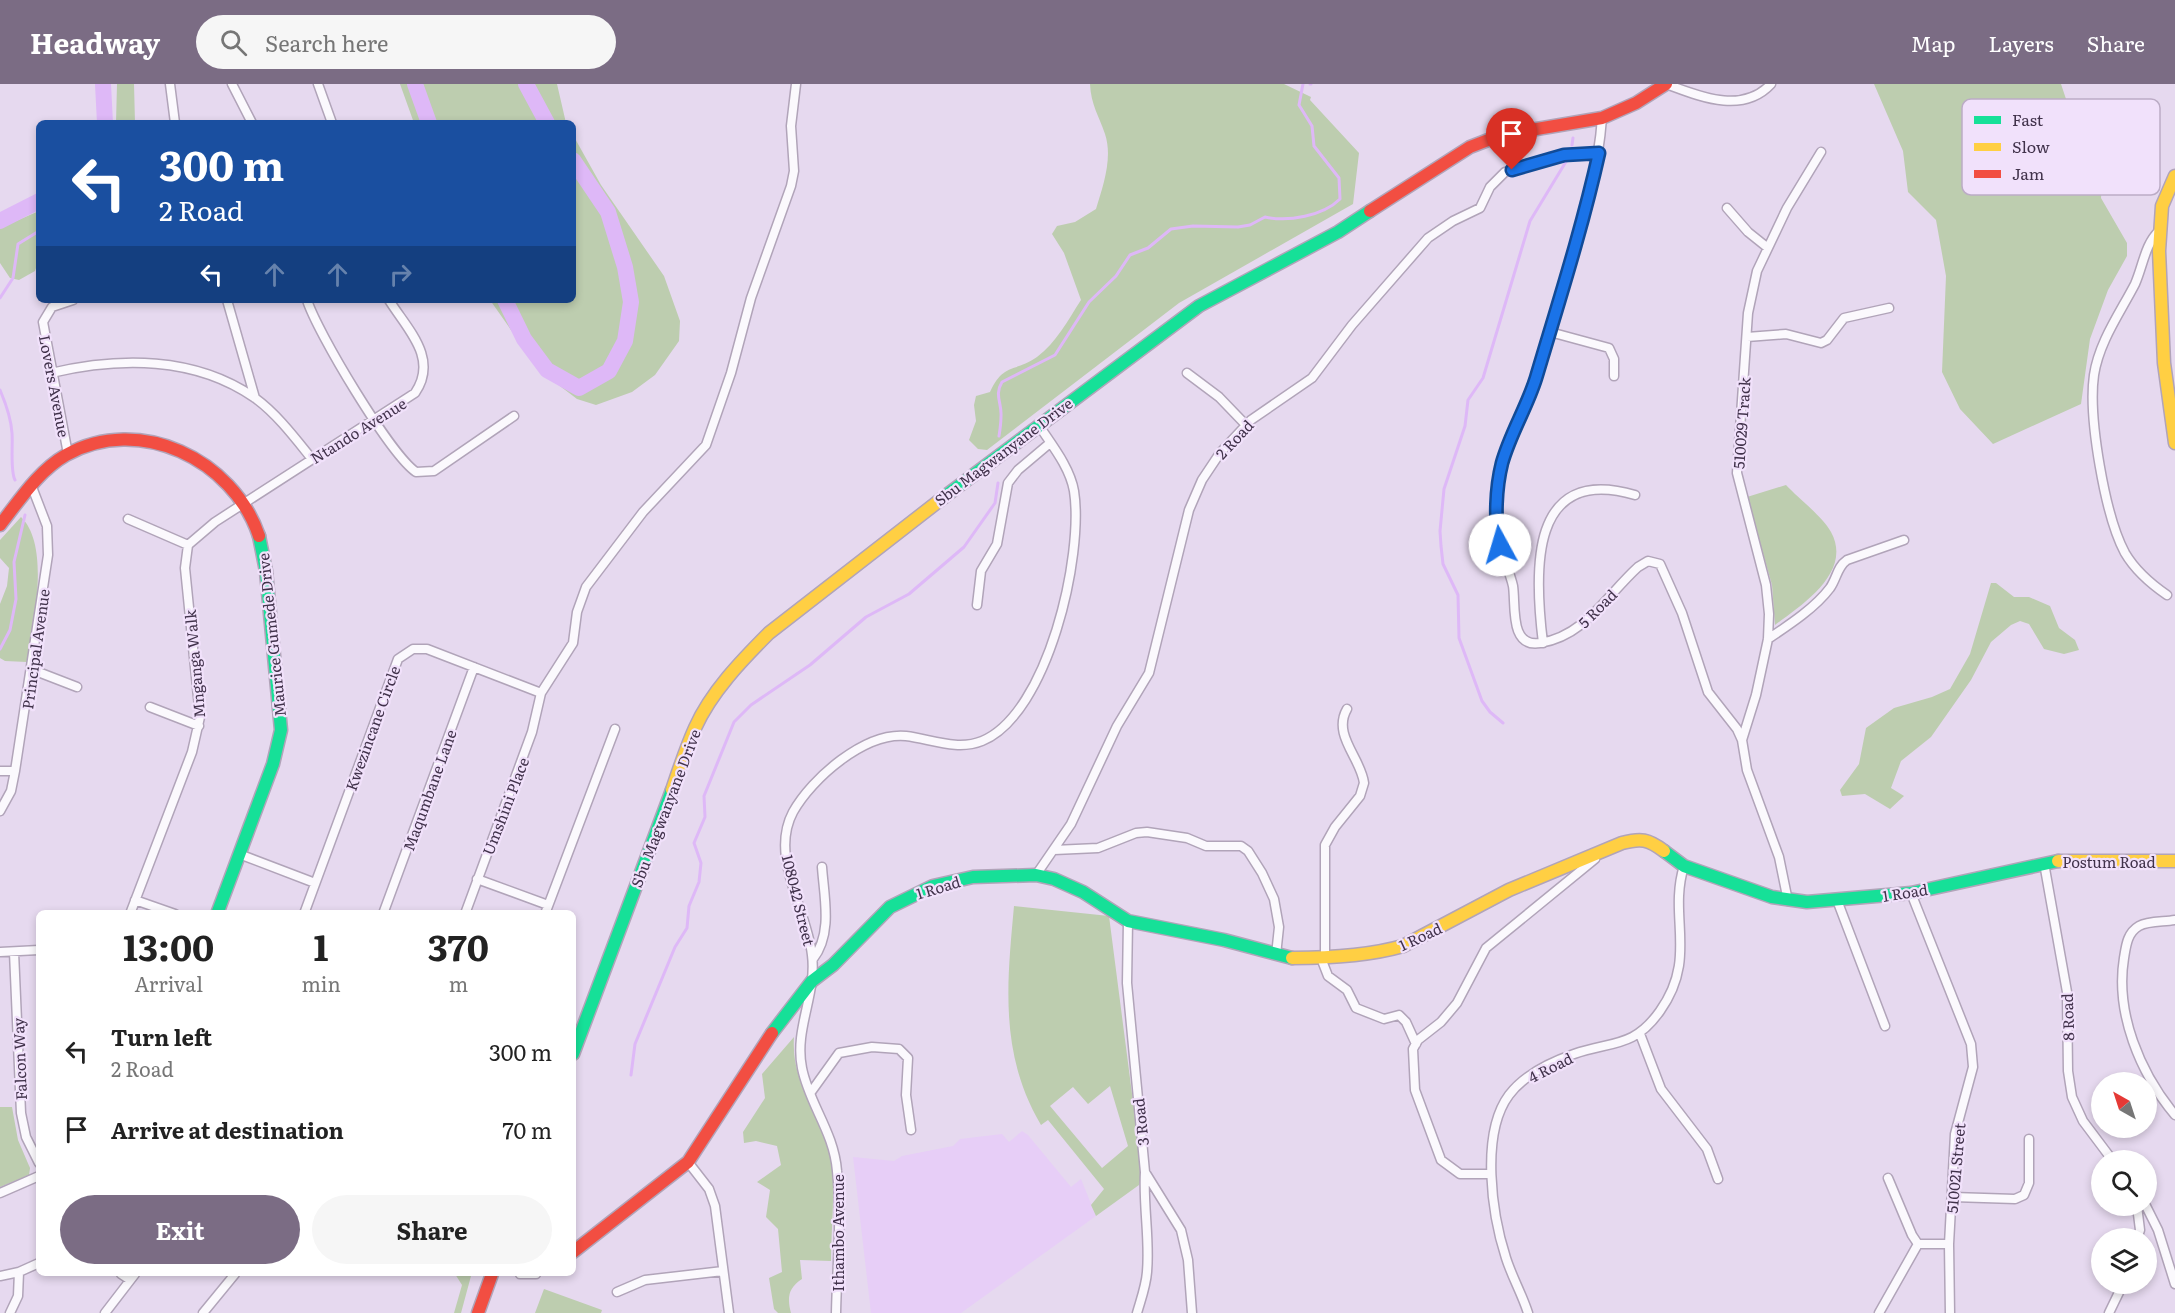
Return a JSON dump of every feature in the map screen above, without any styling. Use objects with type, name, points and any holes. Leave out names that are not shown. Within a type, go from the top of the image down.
[{"type":"street","points":[[170,84],[175,120]]},
{"type":"street","points":[[232,84],[250,120]]},
{"type":"street","points":[[318,84],[331,120]]},
{"type":"street","points":[[541,696],[569,652],[577,612],[586,587],[643,512],[701,451],[712,430],[731,373],[750,298],[791,186],[794,171],[791,126],[796,84]]},
{"type":"street","points":[[1666,84],[1706,98],[1727,101],[1750,98],[1771,84]]},
{"type":"street","name":"Sbu Magwanyane Drive","points":[[576,1046],[681,760],[706,706],[731,674],[769,633],[1038,424],[1199,306],[1338,232],[1470,147],[1501,135],[1602,118],[1636,103],[1666,84]]},
{"type":"street","points":[[1602,118],[1599,153],[1584,219],[1532,390],[1502,464],[1497,533],[1513,586],[1516,628],[1527,642],[1543,643],[1539,610],[1540,562],[1547,523],[1561,505],[1581,491],[1611,488],[1635,495]]},
{"type":"street","name":"510029 Track","points":[[1742,740],[1751,715],[1768,639],[1766,585],[1737,473],[1753,284],[1787,208],[1821,152]]},
{"type":"street","name":"2 Road","points":[[1036,875],[1078,811],[1117,726],[1149,673],[1194,496],[1220,453],[1245,424],[1312,378],[1352,325],[1428,238],[1461,216],[1480,208],[1490,187],[1505,172],[1564,155],[1599,153]]},
{"type":"street","points":[[2175,176],[2162,207],[2159,231],[2164,363],[2175,443]]},
{"type":"street","points":[[1728,208],[1748,232],[1768,248]]},
{"type":"street","points":[[2159,231],[2151,239],[2140,273],[2101,349],[2094,375],[2093,391],[2095,427],[2108,500],[2118,538],[2133,565],[2166,595]]},
{"type":"street","name":"Lovers Avenue","points":[[63,303],[52,307],[45,316],[43,331],[68,454]]},
{"type":"street","points":[[228,303],[255,398]]},
{"type":"street","points":[[308,303],[323,336],[375,419],[406,463],[416,472],[424,473],[442,466],[514,416]]},
{"type":"street","name":"Ntando Avenue","points":[[243,504],[415,393],[423,378],[421,349],[391,303]]},
{"type":"street","points":[[1747,337],[1786,334],[1821,343],[1827,340],[1844,318],[1889,308]]},
{"type":"street","points":[[1550,332],[1609,348],[1614,359],[1614,376]]},
{"type":"street","points":[[51,373],[77,367],[140,361],[202,373],[255,398],[312,459]]},
{"type":"street","points":[[1187,373],[1219,397],[1245,424]]},
{"type":"street","name":"108042 Street","points":[[812,981],[813,959],[810,938],[787,860],[789,823],[802,800],[841,762],[873,740],[907,736],[954,745],[969,745],[994,734],[1008,724],[1020,709],[1050,650],[1067,592],[1075,506],[1072,481],[1038,424]]},
{"type":"street","name":"Maurice Gumede Drive","points":[[0,525],[51,466],[68,454],[86,446],[119,439],[135,439],[165,445],[200,460],[227,484],[243,504],[257,530],[262,548],[281,730],[273,764],[218,910]]},
{"type":"street","points":[[977,605],[981,571],[998,544],[1008,483],[1050,443]]},
{"type":"street","name":"Principal Avenue","points":[[0,811],[11,791],[15,771],[33,670],[49,539],[43,512],[33,487]]},
{"type":"street","points":[[128,519],[188,545],[201,532],[243,504]]},
{"type":"street","points":[[1768,639],[1823,596],[1831,586],[1840,566],[1847,560],[1904,540]]},
{"type":"street","name":"Mnganga Walk","points":[[131,910],[200,726],[185,568],[188,545]]},
{"type":"street","name":"5 Road","points":[[1543,643],[1573,631],[1591,617],[1638,567],[1648,561],[1656,561],[1667,576],[1708,692],[1742,740],[1747,770],[1779,857],[1788,901]]},
{"type":"street","name":"Kwezincane Circle","points":[[305,910],[398,658],[413,649],[420,648],[474,667],[541,696]]},
{"type":"street","name":"Maqumbane Lane","points":[[384,910],[474,667]]},
{"type":"street","points":[[33,670],[77,687]]},
{"type":"street","name":"Umshini Place","points":[[466,910],[532,732],[541,696]]},
{"type":"street","points":[[150,707],[200,726]]},
{"type":"street","points":[[1347,709],[1343,716],[1342,728],[1364,783],[1360,796],[1335,827],[1325,844],[1323,958],[1328,976],[1347,990],[1356,1008],[1384,1019],[1399,1015],[1406,1022],[1416,1044]]},
{"type":"street","points":[[477,879],[547,909],[615,729]]},
{"type":"street","points":[[0,771],[15,771]]},
{"type":"street","points":[[1054,850],[1098,848],[1136,833],[1148,832],[1187,838],[1206,846],[1241,846],[1248,851],[1262,873],[1274,900],[1279,927],[1276,955]]},
{"type":"street","name":"1 Road","points":[[812,981],[840,959],[877,917],[915,892],[960,879],[1000,875],[1036,875],[1054,879],[1083,892],[1128,921],[1224,940],[1276,955],[1307,959],[1386,951],[1404,946],[1509,890],[1622,843],[1641,838],[1649,840],[1684,866],[1788,901],[1837,900],[1911,893],[2044,863]]},
{"type":"street","points":[[239,854],[315,883]]},
{"type":"street","points":[[1491,1174],[1460,1174],[1447,1167],[1441,1160],[1415,1090],[1412,1055],[1416,1044],[1441,1022],[1457,1002],[1486,948],[1582,872],[1600,854]]},
{"type":"street","name":"Postum Road","points":[[2044,863],[2175,861]]},
{"type":"street","name":"8 Road","points":[[2044,863],[2067,992],[2067,1052],[2072,1097],[2083,1121],[2105,1150]]},
{"type":"street","points":[[1684,866],[1680,882],[1682,948],[1677,975],[1662,1009],[1640,1034],[1661,1089],[1707,1149],[1718,1179]]},
{"type":"street","points":[[813,959],[819,951],[825,933],[822,867]]},
{"type":"street","name":"510021 Street","points":[[1911,893],[1971,1044],[1973,1055],[1970,1082],[1955,1134],[1953,1197],[1948,1244],[1950,1313]]},
{"type":"street","points":[[135,900],[164,910]]},
{"type":"street","points":[[1837,900],[1886,1026]]},
{"type":"street","points":[[2175,920],[2144,924],[2132,931],[2126,945],[2121,996],[2148,1077],[2175,1115]]},
{"type":"street","name":"3 Road","points":[[1128,921],[1127,983],[1145,1172],[1181,1230],[1188,1260],[1192,1313]]},
{"type":"street","points":[[0,952],[36,950]]},
{"type":"street","name":"Falcon Way","points":[[14,952],[21,1113],[26,1137],[36,1157]]},
{"type":"street","points":[[576,1250],[688,1162],[773,1030],[812,981]]},
{"type":"street","name":"Ithambo Avenue","points":[[812,981],[800,1043],[803,1074],[827,1128],[838,1173],[837,1313]]},
{"type":"street","name":"4 Road","points":[[1528,1313],[1506,1256],[1492,1197],[1491,1174],[1499,1115],[1505,1102],[1519,1084],[1544,1067],[1567,1057],[1640,1034]]},
{"type":"street","points":[[811,1092],[839,1053],[872,1047],[899,1049],[908,1058],[906,1095],[910,1131]]},
{"type":"street","points":[[1953,1197],[2021,1198],[2029,1183],[2029,1139]]},
{"type":"street","points":[[688,1162],[713,1197],[729,1313]]},
{"type":"street","points":[[1137,1313],[1148,1261],[1144,1209],[1145,1172]]},
{"type":"street","points":[[0,1193],[36,1177]]},
{"type":"street","points":[[1888,1178],[1918,1244]]},
{"type":"street","points":[[2150,1216],[2175,1284]]},
{"type":"street","points":[[1918,1244],[1948,1244]]},
{"type":"street","points":[[1879,1313],[1918,1244]]},
{"type":"street","points":[[0,1276],[19,1272],[36,1264]]},
{"type":"street","points":[[617,1292],[645,1280],[723,1271]]},
{"type":"street","points":[[10,1313],[18,1296],[19,1272]]},
{"type":"street","points":[[202,1313],[233,1276]]},
{"type":"street","points":[[478,1313],[491,1276]]},
{"type":"street","points":[[105,1313],[133,1277]]},
{"type":"street","points":[[2109,1313],[2118,1294]]},
{"type":"street","points":[[1141,1299],[1145,1313]]},
{"type":"shaded area","points":[[1022,1131],[1028,1135],[1071,1187],[1081,1179],[1096,1216],[961,1313],[871,1313],[853,1157],[894,1161],[902,1156],[953,1146],[960,1139],[1002,1134],[1009,1142]]},
{"type":"green space","points":[[117,84],[134,84],[135,120],[116,120]]},
{"type":"green space","points":[[400,84],[557,84],[565,120],[413,120]]},
{"type":"green space","points":[[1090,84],[1284,84],[1311,97],[1310,100],[1359,153],[1353,204],[1179,303],[987,450],[978,449],[969,440],[976,421],[974,405],[976,396],[990,392],[1005,372],[1029,362],[1044,351],[1061,331],[1081,300],[1064,253],[1052,234],[1057,226],[1075,222],[1096,209],[1104,181],[1108,162],[1107,143]]},
{"type":"green space","points":[[1874,84],[2061,84],[2066,99],[1962,99],[1962,195],[2101,195],[2127,243],[2127,256],[2108,290],[2090,339],[2081,404],[1993,444],[1960,409],[1942,372],[1946,276],[1936,220],[1908,192],[1903,151]]},
{"type":"green space","points":[[576,140],[601,185],[664,276],[680,321],[679,341],[655,375],[632,392],[596,405],[577,399],[539,370],[492,303],[576,303]]},
{"type":"green space","points":[[36,212],[35,271],[19,280],[10,278],[0,263],[0,228]]},
{"type":"green space","points":[[1786,485],[1831,532],[1836,547],[1835,561],[1830,574],[1821,586],[1798,608],[1775,625],[1772,585],[1747,497]]},
{"type":"green space","points":[[21,517],[30,530],[38,566],[36,608],[27,662],[5,661],[0,658],[0,604],[7,586],[9,568],[0,558],[0,540]]},
{"type":"green space","points":[[1991,583],[1996,583],[2014,597],[2029,597],[2050,606],[2059,628],[2075,640],[2079,650],[2064,654],[2044,649],[2029,624],[2020,621],[2011,625],[1991,642],[1971,680],[1931,737],[1901,761],[1891,788],[1904,796],[1890,809],[1865,794],[1842,796],[1840,790],[1859,764],[1866,728],[1894,708],[1950,689],[1970,654]]},
{"type":"green space","points":[[1014,906],[1109,916],[1142,1171],[1139,1185],[1096,1216],[1091,1205],[1104,1189],[1048,1120],[1041,1125],[1027,1098],[1018,1072],[1012,1045],[1008,990]],"holes":[[[1110,1086],[1128,1146],[1102,1168],[1050,1106],[1073,1087],[1088,1104]]]},
{"type":"green space","points":[[794,1037],[794,1054],[801,1082],[825,1131],[829,1146],[833,1188],[831,1261],[800,1260],[802,1279],[791,1290],[789,1303],[791,1313],[778,1313],[774,1309],[769,1278],[782,1272],[778,1229],[766,1217],[770,1190],[757,1182],[781,1165],[777,1146],[756,1141],[744,1143],[743,1132],[765,1098],[762,1074]]},
{"type":"green space","points":[[0,1107],[12,1107],[18,1140],[30,1168],[29,1175],[0,1187]]},
{"type":"green space","points":[[456,1276],[471,1276],[461,1313],[454,1313],[462,1285]]},
{"type":"green space","points":[[544,1289],[602,1310],[601,1313],[535,1313]]},
{"type":"waterway","points":[[103,84],[105,120]]},
{"type":"waterway","points":[[415,84],[428,120]]},
{"type":"waterway","points":[[526,84],[545,120]]},
{"type":"waterway","points":[[999,436],[1001,424],[999,391],[1002,382],[1055,355],[1089,302],[1116,276],[1130,255],[1148,248],[1171,229],[1193,226],[1238,227],[1250,225],[1265,217],[1294,218],[1324,210],[1340,199],[1339,178],[1314,146],[1312,126],[1299,105],[1303,84]]},
{"type":"waterway","points":[[1572,145],[1573,138]]},
{"type":"waterway","points":[[1503,723],[1490,712],[1482,701],[1459,638],[1458,595],[1443,564],[1441,546],[1444,489],[1465,426],[1468,400],[1483,378],[1530,221],[1567,160]]},
{"type":"waterway","points":[[506,303],[524,339],[547,370],[579,388],[609,371],[625,341],[631,302],[625,267],[608,212],[576,164]]},
{"type":"waterway","points":[[0,221],[36,203]]},
{"type":"waterway","points":[[0,298],[13,278],[18,244],[36,233]]},
{"type":"waterway","points":[[0,390],[11,422],[15,480]]},
{"type":"waterway","points":[[631,1075],[635,1044],[675,947],[687,928],[689,906],[699,882],[701,863],[694,843],[705,817],[704,796],[734,722],[751,705],[810,665],[866,617],[909,594],[964,547],[995,503],[998,483]]},
{"type":"waterway","points":[[0,649],[10,630],[16,599],[14,562],[25,515]]},
{"type":"traffic: fast","points":[[944,497],[1199,306],[1338,232],[1370,211]]},
{"type":"traffic: fast","points":[[218,910],[273,764],[281,730],[266,571],[259,536]]},
{"type":"traffic: fast","points":[[576,1046],[672,790]]},
{"type":"traffic: fast","points":[[1664,851],[1684,866],[1772,897],[1807,902],[1911,893],[2058,861]]},
{"type":"traffic: fast","points":[[772,1033],[812,981],[833,965],[890,907],[933,886],[973,877],[1036,875],[1054,879],[1083,892],[1128,921],[1224,940],[1292,958]]},
{"type":"traffic: slow","points":[[2175,176],[2162,206],[2159,251],[2164,363],[2175,443]]},
{"type":"traffic: slow","points":[[672,790],[702,715],[718,689],[748,654],[769,633],[944,497]]},
{"type":"traffic: slow","points":[[1292,958],[1348,956],[1403,946],[1509,890],[1622,843],[1634,840],[1644,841],[1664,851]]},
{"type":"traffic: slow","points":[[2058,861],[2175,861]]},
{"type":"traffic: jam","points":[[1370,211],[1470,147],[1501,135],[1602,118],[1636,103],[1666,84]]},
{"type":"traffic: jam","points":[[0,525],[30,487],[47,469],[66,455],[94,444],[123,440],[152,442],[180,451],[206,466],[228,485],[246,509],[259,536]]},
{"type":"traffic: jam","points":[[576,1250],[688,1162],[772,1033]]},
{"type":"traffic: jam","points":[[478,1313],[491,1276]]},
{"type":"route","points":[[1500,545],[1497,533],[1497,510],[1502,464],[1532,390],[1584,219],[1599,153],[1564,155],[1512,170]]}]
